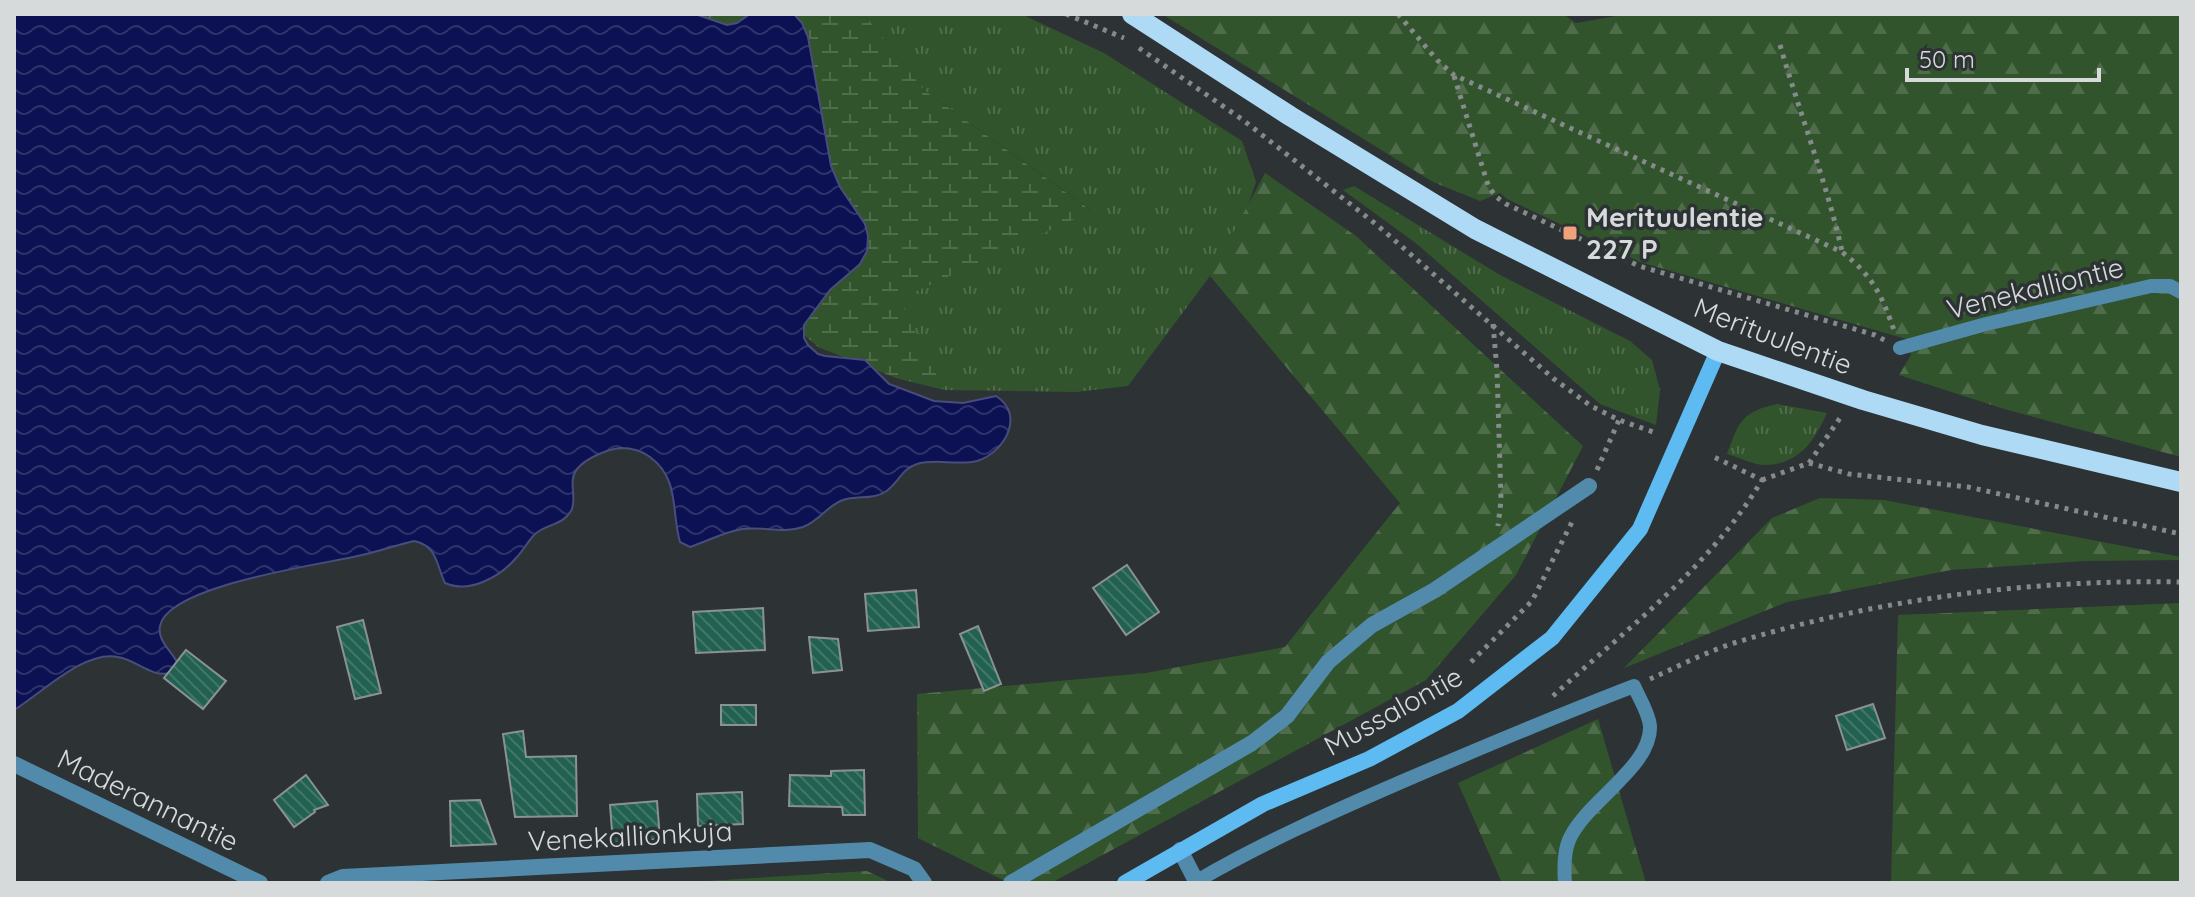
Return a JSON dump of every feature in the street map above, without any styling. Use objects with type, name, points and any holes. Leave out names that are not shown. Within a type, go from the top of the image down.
[{"type":"main road","name":"Merituulentie","points":[[1132,14],[1290,116],[1475,229],[1718,351],[1863,400],[1982,435],[2181,482]]},
{"type":"main road","name":"Mussalontie","points":[[1125,883],[1263,804],[1369,759],[1458,711],[1552,638],[1640,529],[1718,351]]},
{"type":"street","points":[[1011,883],[1252,743],[1287,716],[1328,662],[1372,625],[1435,590],[1589,486]]},
{"type":"street","name":"Maderannantie","points":[[14,764],[260,883]]},
{"type":"street","name":"Venekallionkuja","points":[[328,883],[343,877],[870,850],[914,869],[924,883]]},
{"type":"street","points":[[1180,850],[1197,882]]},
{"type":"lane","name":"Venekalliontie","points":[[1900,348],[1986,324],[2151,286],[2170,286],[2181,292]]},
{"type":"lane","points":[[1197,882],[1231,861],[1330,813],[1634,686],[1650,725],[1648,741],[1630,771],[1583,816],[1574,830],[1567,844],[1565,883]]},
{"type":"path","points":[[1066,14],[1122,37],[1243,120],[1377,225],[1554,379],[1591,406],[1656,433]]},
{"type":"path","points":[[1398,14],[1454,75],[1842,252],[1873,281],[1885,303],[1900,348]]},
{"type":"path","points":[[1780,45],[1800,114],[1831,201],[1842,252]]},
{"type":"path","points":[[1454,75],[1488,185],[1495,196],[1506,204],[1639,266],[1875,335],[1900,348]]},
{"type":"path","points":[[1493,324],[1501,500],[1494,551]]},
{"type":"path","points":[[1809,463],[1840,418]]},
{"type":"path","points":[[1471,662],[1532,601],[1619,420]]},
{"type":"path","points":[[1714,457],[1762,480]]},
{"type":"path","points":[[1544,704],[1644,619],[1745,509],[1762,480],[1809,463],[1849,474],[1968,487],[2181,534]]},
{"type":"path","points":[[1634,686],[1731,644],[1849,612],[1979,591],[2129,581],[2181,582]]},
{"type":"green space","points":[[560,14],[864,14],[924,90],[1092,211],[899,299],[944,390],[896,378],[818,347],[768,303]]},
{"type":"green space","points":[[864,14],[1021,14],[1104,53],[1242,141],[1256,182],[1236,241],[1128,386],[1076,392],[944,390],[898,299],[1091,210],[924,90]]},
{"type":"green space","points":[[1162,14],[1563,14],[1576,23],[1628,14],[2181,14],[2181,457],[2001,408],[1899,375],[1911,355],[1906,339],[1640,262],[1500,193],[1480,201],[1433,182]]},
{"type":"green space","points":[[1265,173],[1356,236],[1583,446],[1516,575],[1426,680],[1051,883],[1009,883],[918,838],[917,694],[1146,673],[1285,647],[1400,503],[1210,276]]},
{"type":"green space","points":[[1354,186],[1500,275],[1630,341],[1652,360],[1660,390],[1656,425],[1600,404],[1417,244],[1343,190]]},
{"type":"green space","points":[[1777,404],[1827,413],[1804,449],[1788,460],[1765,465],[1727,454],[1743,420],[1756,411]]},
{"type":"green space","points":[[1820,498],[1884,500],[2181,557],[2181,560],[2085,561],[1951,570],[1787,602],[1624,668],[1772,518]]},
{"type":"green space","points":[[2181,603],[2181,883],[1891,883],[1898,615]]},
{"type":"green space","points":[[1598,719],[1646,883],[1502,883],[1458,783]]},
{"type":"green space","points":[[867,871],[892,883],[675,883]]},
{"type":"water","points":[[14,14],[695,14],[727,25],[737,23],[750,14],[794,14],[808,37],[831,166],[840,187],[865,224],[868,236],[867,251],[860,264],[830,290],[804,325],[804,338],[818,354],[865,360],[889,384],[934,401],[963,403],[996,396],[1009,413],[1008,433],[987,457],[969,462],[917,464],[907,469],[885,492],[843,500],[803,527],[788,530],[742,529],[690,547],[680,542],[673,496],[660,466],[637,450],[610,450],[591,458],[577,469],[573,479],[573,506],[568,516],[535,534],[509,565],[484,582],[464,586],[445,583],[432,552],[414,541],[246,580],[188,599],[169,612],[160,631],[178,664],[171,673],[150,671],[118,657],[91,660],[64,674],[14,710]]},
{"type":"building","points":[[1127,565],[1159,612],[1126,635],[1093,588]]},
{"type":"building","points":[[916,590],[919,627],[868,631],[865,594]]},
{"type":"building","points":[[763,608],[765,650],[696,653],[693,612]]},
{"type":"building","points":[[363,620],[381,693],[355,699],[337,627]]},
{"type":"building","points":[[978,626],[1001,684],[984,691],[960,634]]},
{"type":"building","points":[[809,637],[838,639],[842,670],[813,673]]},
{"type":"building","points":[[186,650],[226,681],[203,709],[164,678]]},
{"type":"building","points":[[1873,704],[1885,738],[1847,750],[1836,716]]},
{"type":"building","points":[[721,705],[756,705],[756,725],[721,725]]},
{"type":"building","points":[[523,731],[526,757],[576,756],[577,816],[515,817],[503,734]]},
{"type":"building","points":[[864,770],[865,815],[843,815],[842,807],[789,806],[790,775],[831,776],[831,771]]},
{"type":"building","points":[[306,775],[328,805],[314,810],[294,827],[274,800]]},
{"type":"building","points":[[742,792],[743,824],[698,826],[697,794]]},
{"type":"building","points":[[480,800],[496,844],[451,846],[450,801]]},
{"type":"building","points":[[657,801],[660,839],[613,843],[610,805]]},
{"type":"place","name":"Merituulentie 227 P","points":[[1570,233]]}]
